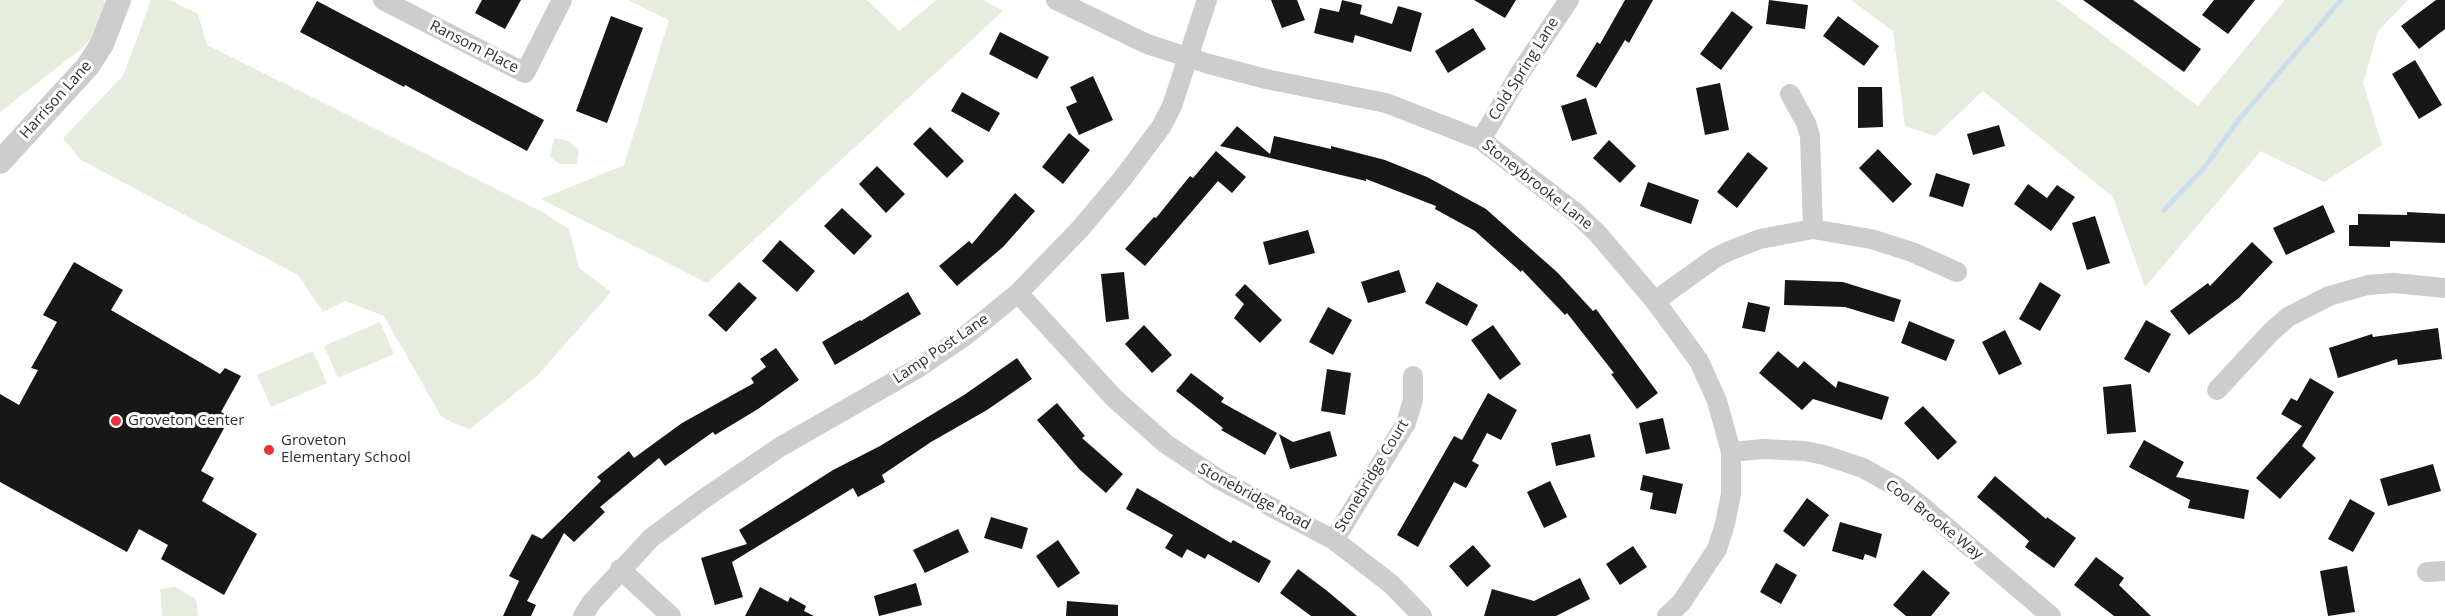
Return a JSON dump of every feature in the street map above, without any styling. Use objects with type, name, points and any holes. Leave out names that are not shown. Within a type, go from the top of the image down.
[{"type":"street","name":"Harrison Lane","points":[[0,162],[88,66],[102,44],[119,0]]},
{"type":"street","name":"Ransom Place","points":[[383,0],[525,73],[562,0]]},
{"type":"street","name":"Stoneybrooke Lane","points":[[1056,0],[1137,39],[1188,57],[1266,79],[1386,103],[1481,140],[1576,213],[1597,233],[1655,302],[1706,374],[1717,401],[1731,452],[1731,494],[1717,549],[1681,603],[1667,616]]},
{"type":"street","name":"Lamp Post Lane","points":[[583,616],[620,569],[651,538],[702,500],[780,447],[918,368],[965,336],[1018,293],[1080,229],[1161,127],[1172,106],[1207,0]]},
{"type":"street","name":"Cold Spring Lane","points":[[1481,140],[1520,73],[1569,0]]},
{"type":"street","points":[[1791,94],[1810,136],[1813,229]]},
{"type":"street","points":[[1655,302],[1715,258],[1729,251],[1760,239],[1813,229],[1871,239],[1912,252],[1957,272]]},
{"type":"street","points":[[2217,390],[2271,332],[2288,318],[2329,296],[2368,285],[2394,283],[2445,288]]},
{"type":"street","name":"Stonebridge Road","points":[[1018,293],[1114,398],[1166,444],[1220,480],[1334,540],[1391,584],[1422,616]]},
{"type":"street","name":"Stonebridge Court","points":[[1334,540],[1406,423],[1413,400],[1413,376]]},
{"type":"street","name":"Cool Brooke Way","points":[[1731,452],[1763,448],[1804,451],[1863,468],[1897,487],[1924,508],[2051,616]]},
{"type":"street","points":[[620,569],[671,616]]},
{"type":"green space","points":[[0,0],[104,0],[104,9],[92,38],[81,49],[0,112]]},
{"type":"green space","points":[[151,0],[170,0],[198,14],[207,45],[542,212],[569,229],[579,268],[611,292],[538,375],[470,429],[441,416],[384,316],[345,301],[323,312],[298,275],[81,160],[63,138],[123,76]]},
{"type":"green space","points":[[628,0],[867,0],[899,31],[936,0],[984,0],[1003,11],[707,283],[541,199],[624,165],[669,20]]},
{"type":"green space","points":[[1851,0],[2056,0],[2198,106],[2285,0],[2408,0],[2378,31],[2363,83],[2382,145],[2324,182],[2261,151],[2145,287],[2113,197],[1983,91],[1935,136],[1905,126],[1893,31]]},
{"type":"green space","points":[[554,138],[569,141],[579,150],[577,164],[560,164],[550,157]]},
{"type":"green space","points":[[380,322],[394,354],[338,378],[324,346]]},
{"type":"green space","points":[[313,351],[327,383],[271,407],[257,375]]},
{"type":"green space","points":[[175,587],[196,599],[198,616],[162,616],[160,589]]},
{"type":"building","points":[[482,0],[521,0],[505,29],[475,13]]},
{"type":"building","points":[[1271,0],[1297,0],[1305,20],[1282,28]]},
{"type":"building","points":[[1342,0],[1362,5],[1360,14],[1392,24],[1398,6],[1422,13],[1411,52],[1355,35],[1353,43],[1314,33],[1320,8],[1339,12]]},
{"type":"building","points":[[1474,0],[1516,0],[1505,18]]},
{"type":"building","points":[[1625,0],[1653,0],[1629,43],[1625,40],[1596,88],[1576,76],[1597,42],[1600,44]]},
{"type":"building","points":[[1769,0],[1808,5],[1805,29],[1766,24]]},
{"type":"building","points":[[2083,0],[2133,0],[2201,49],[2184,72]]},
{"type":"building","points":[[2214,0],[2255,0],[2228,34],[2202,15]]},
{"type":"building","points":[[2436,0],[2445,0],[2445,29],[2419,49],[2401,26]]},
{"type":"building","points":[[317,1],[544,120],[527,151],[405,85],[404,87],[300,32]]},
{"type":"building","points":[[1732,11],[1753,27],[1721,70],[1700,54]]},
{"type":"building","points":[[611,16],[643,28],[607,123],[576,111]]},
{"type":"building","points":[[1838,16],[1879,46],[1864,66],[1823,36]]},
{"type":"building","points":[[1473,28],[1486,49],[1448,73],[1435,51]]},
{"type":"building","points":[[1000,32],[1049,57],[1037,79],[989,54]]},
{"type":"building","points":[[2415,60],[2442,105],[2419,119],[2392,74]]},
{"type":"building","points":[[1093,76],[1113,120],[1079,135],[1066,107],[1077,102],[1070,87]]},
{"type":"building","points":[[1720,83],[1729,130],[1705,135],[1696,88]]},
{"type":"building","points":[[1858,87],[1882,87],[1883,127],[1858,128]]},
{"type":"building","points":[[962,92],[1000,113],[989,132],[951,111]]},
{"type":"building","points":[[1586,98],[1597,134],[1572,141],[1561,106]]},
{"type":"building","points":[[1999,125],[2005,146],[1973,155],[1967,134]]},
{"type":"building","points":[[1237,126],[1270,154],[1274,136],[1331,149],[1331,146],[1385,160],[1427,177],[1486,209],[1558,273],[1593,311],[1596,309],[1658,393],[1637,409],[1611,374],[1614,373],[1567,313],[1565,315],[1522,270],[1521,272],[1475,231],[1435,209],[1436,206],[1366,179],[1366,181],[1220,146]]},
{"type":"building","points":[[930,127],[964,161],[947,178],[913,144]]},
{"type":"building","points":[[1069,133],[1090,150],[1063,184],[1042,167]]},
{"type":"building","points":[[1609,140],[1636,166],[1620,183],[1593,158]]},
{"type":"building","points":[[1878,149],[1912,184],[1893,203],[1859,168]]},
{"type":"building","points":[[1216,151],[1246,177],[1232,193],[1218,181],[1145,266],[1125,249],[1154,217],[1156,218],[1190,176],[1193,178]]},
{"type":"building","points":[[1748,152],[1768,168],[1737,208],[1717,192]]},
{"type":"building","points":[[877,166],[905,194],[886,213],[859,184]]},
{"type":"building","points":[[1936,173],[1970,184],[1963,207],[1929,196]]},
{"type":"building","points":[[1648,182],[1699,200],[1691,224],[1640,206]]},
{"type":"building","points":[[2028,184],[2047,198],[2057,185],[2075,197],[2051,231],[2014,204]]},
{"type":"building","points":[[1015,193],[1035,211],[1003,247],[957,286],[939,266],[969,241],[972,244]]},
{"type":"building","points":[[2323,205],[2335,232],[2286,255],[2273,228]]},
{"type":"building","points":[[842,208],[872,236],[854,255],[824,226]]},
{"type":"building","points":[[2407,212],[2445,214],[2445,243],[2390,241],[2390,247],[2349,246],[2349,225],[2358,225],[2358,214],[2407,215]]},
{"type":"building","points":[[2095,216],[2110,263],[2087,270],[2072,223]]},
{"type":"building","points":[[1308,230],[1315,253],[1269,265],[1263,242]]},
{"type":"building","points":[[780,240],[815,271],[797,292],[762,261]]},
{"type":"building","points":[[2252,242],[2273,262],[2239,298],[2189,335],[2170,311],[2208,283],[2210,286]]},
{"type":"building","points":[[74,262],[123,290],[111,310],[220,374],[225,368],[241,376],[221,412],[230,417],[201,471],[214,478],[202,501],[257,534],[224,595],[161,559],[168,545],[139,529],[127,552],[0,482],[0,394],[19,405],[38,370],[31,368],[57,322],[43,315]]},
{"type":"building","points":[[1399,270],[1406,292],[1368,303],[1361,282]]},
{"type":"building","points":[[1124,272],[1129,319],[1106,322],[1101,274]]},
{"type":"building","points":[[1785,280],[1843,282],[1901,300],[1894,322],[1845,307],[1784,305]]},
{"type":"building","points":[[739,282],[757,298],[726,332],[708,315]]},
{"type":"building","points":[[1437,282],[1478,305],[1467,326],[1425,303]]},
{"type":"building","points":[[2040,282],[2061,295],[2040,331],[2019,319]]},
{"type":"building","points":[[1245,284],[1282,320],[1260,343],[1234,318],[1244,304],[1235,295]]},
{"type":"building","points":[[908,292],[921,314],[835,365],[822,342]]},
{"type":"building","points":[[1748,302],[1770,307],[1765,332],[1742,328]]},
{"type":"building","points":[[1328,307],[1352,320],[1333,355],[1309,342]]},
{"type":"building","points":[[2146,320],[2171,334],[2149,373],[2124,359]]},
{"type":"building","points":[[1909,321],[1955,340],[1946,361],[1901,343]]},
{"type":"building","points":[[1144,325],[1172,355],[1152,373],[1125,344]]},
{"type":"building","points":[[1493,325],[1521,364],[1500,380],[1471,340]]},
{"type":"building","points":[[2438,328],[2442,359],[2398,365],[2397,359],[2338,378],[2329,348],[2372,334],[2373,337]]},
{"type":"building","points":[[2005,330],[2022,364],[1999,375],[1982,342]]},
{"type":"building","points":[[776,348],[799,380],[758,409],[715,435],[713,432],[665,466],[659,458],[600,507],[605,512],[574,542],[564,533],[527,601],[536,605],[531,616],[503,616],[519,581],[509,576],[532,534],[542,539],[601,481],[597,477],[629,451],[634,458],[682,423],[754,383],[751,378],[766,367],[760,359]]},
{"type":"building","points":[[1778,351],[1798,368],[1804,361],[1836,388],[1838,381],[1889,397],[1882,420],[1813,399],[1802,410],[1759,373]]},
{"type":"building","points":[[1017,358],[1032,379],[987,410],[931,442],[882,475],[885,482],[858,497],[853,488],[732,562],[743,597],[715,605],[701,558],[747,544],[739,530],[833,470],[880,446],[964,395]]},
{"type":"building","points":[[1327,369],[1351,373],[1345,415],[1321,411]]},
{"type":"building","points":[[1191,373],[1224,398],[1221,402],[1277,433],[1265,455],[1221,430],[1223,428],[1176,391]]},
{"type":"building","points":[[2310,378],[2334,392],[2302,446],[2316,458],[2280,499],[2256,478],[2302,426],[2281,414],[2291,398],[2297,401]]},
{"type":"building","points":[[2131,384],[2136,432],[2107,434],[2103,387]]},
{"type":"building","points":[[1488,393],[1517,410],[1501,440],[1487,433],[1472,461],[1479,465],[1466,488],[1454,482],[1418,547],[1397,535],[1454,436],[1462,440]]},
{"type":"building","points":[[1057,403],[1085,436],[1082,438],[1123,474],[1106,493],[1079,469],[1037,420]]},
{"type":"building","points":[[1923,406],[1957,442],[1938,460],[1904,423]]},
{"type":"building","points":[[1663,418],[1670,449],[1646,454],[1639,423]]},
{"type":"building","points":[[1330,431],[1337,456],[1290,469],[1279,434],[1293,442]]},
{"type":"building","points":[[1590,434],[1595,457],[1556,466],[1551,443]]},
{"type":"building","points":[[2144,440],[2184,462],[2176,477],[2249,490],[2244,519],[2188,508],[2190,500],[2129,467]]},
{"type":"building","points":[[2433,464],[2441,491],[2388,506],[2380,479]]},
{"type":"building","points":[[1643,475],[1683,484],[1676,514],[1650,509],[1653,493],[1640,490]]},
{"type":"building","points":[[1995,476],[2046,519],[2047,517],[2076,538],[2054,568],[2025,547],[2029,541],[1977,497]]},
{"type":"building","points":[[1550,481],[1567,517],[1544,528],[1527,492]]},
{"type":"building","points":[[1137,488],[1231,543],[1233,540],[1271,561],[1259,583],[1208,554],[1205,559],[1187,549],[1182,558],[1165,548],[1173,535],[1126,509]]},
{"type":"building","points":[[1807,498],[1829,515],[1804,547],[1783,531]]},
{"type":"building","points":[[2350,499],[2375,513],[2353,552],[2328,539]]},
{"type":"building","points":[[991,517],[1028,528],[1022,549],[984,538]]},
{"type":"building","points":[[1840,522],[1882,534],[1876,558],[1865,554],[1863,560],[1832,551]]},
{"type":"building","points":[[958,529],[969,552],[925,573],[913,550]]},
{"type":"building","points":[[1058,540],[1080,573],[1058,588],[1036,556]]},
{"type":"building","points":[[1473,545],[1491,566],[1467,587],[1449,566]]},
{"type":"building","points":[[1633,546],[1647,567],[1620,585],[1606,564]]},
{"type":"building","points":[[2096,557],[2124,578],[2119,585],[2151,616],[2114,616],[2074,585]]},
{"type":"building","points":[[1776,563],[1797,575],[1781,604],[1760,592]]},
{"type":"building","points":[[2347,566],[2355,612],[2328,616],[2320,571]]},
{"type":"building","points":[[1298,569],[1357,616],[1311,616],[1280,593]]},
{"type":"building","points":[[1923,570],[1950,593],[1931,616],[1906,616],[1893,605]]},
{"type":"building","points":[[1580,578],[1590,599],[1556,616],[1484,616],[1492,589],[1534,601]]},
{"type":"building","points":[[916,583],[922,605],[879,616],[874,596]]},
{"type":"building","points":[[760,587],[788,602],[790,597],[806,606],[804,611],[814,616],[745,616]]},
{"type":"building","points":[[1067,601],[1118,605],[1118,616],[1066,616]]},
{"type":"waterway","points":[[2164,210],[2204,168],[2237,122],[2341,0]]},
{"type":"place","name":"Groveton Center","points":[[116,421]]},
{"type":"place","name":"Groveton Elementary School","points":[[269,450]]}]
